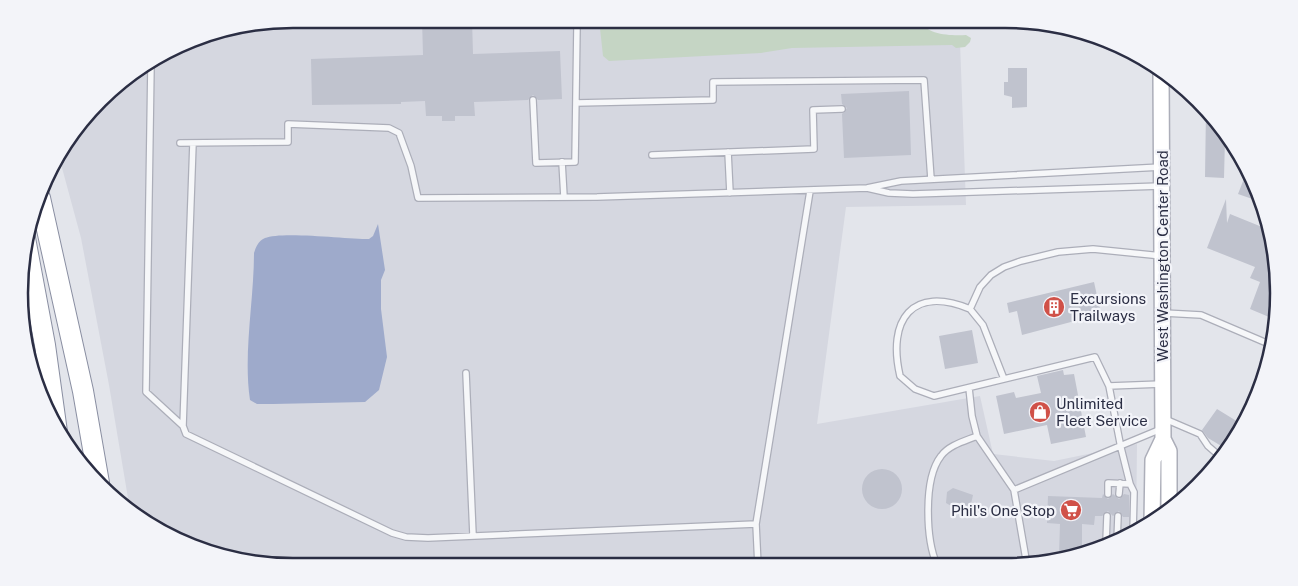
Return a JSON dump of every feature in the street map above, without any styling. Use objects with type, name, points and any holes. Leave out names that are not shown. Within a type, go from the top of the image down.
[{"type":"highway","points":[[42,208],[83,391],[97,473]]},
{"type":"highway","points":[[30,261],[46,345],[55,410]]},
{"type":"highway","points":[[70,335],[87,461]]},
{"type":"main road","name":"West Washington Center Road","points":[[1161,78],[1162,384],[1163,428],[1169,451],[1169,502]]},
{"type":"main road","name":"West Washington Center Road","points":[[1152,514],[1154,460],[1163,428]]},
{"type":"lane","points":[[533,100],[536,163],[575,162],[577,28]]},
{"type":"lane","points":[[151,68],[146,392],[182,426],[186,434],[392,533],[406,537],[428,538],[756,524]]},
{"type":"lane","points":[[576,103],[713,100],[713,82],[924,80],[931,179]]},
{"type":"lane","points":[[652,155],[814,149],[813,110],[842,109]]},
{"type":"lane","points":[[180,143],[288,142],[288,124],[389,128],[399,133],[411,166],[418,198],[564,197],[810,191],[867,188],[888,182],[931,179],[1161,167]]},
{"type":"lane","points":[[182,426],[194,143]]},
{"type":"lane","points":[[728,152],[730,193]]},
{"type":"lane","points":[[562,162],[564,197]]},
{"type":"lane","points":[[867,188],[889,193],[913,194],[1161,186]]},
{"type":"lane","points":[[758,558],[756,524],[810,191]]},
{"type":"lane","points":[[970,309],[980,288],[991,275],[1004,267],[1021,261],[1058,252],[1093,249],[1162,256]]},
{"type":"lane","points":[[1004,379],[983,325],[970,309],[953,302],[923,303],[911,309],[901,323],[896,339],[900,376],[915,389],[934,396],[1095,357],[1110,386],[1121,448],[1130,484],[1134,492],[1133,525]]},
{"type":"lane","points":[[1162,313],[1201,315],[1265,342]]},
{"type":"lane","points":[[466,373],[474,535]]},
{"type":"lane","points":[[1110,386],[1162,384]]},
{"type":"lane","points":[[969,388],[972,416],[978,436],[1014,490],[1026,558]]},
{"type":"lane","points":[[1014,490],[1121,448],[1163,428],[1200,434],[1208,446],[1217,454]]},
{"type":"lane","points":[[934,558],[929,489],[934,470],[941,456],[952,446],[978,436]]},
{"type":"lane","points":[[1108,494],[1108,483],[1130,484]]},
{"type":"lane","points":[[1119,494],[1120,483]]},
{"type":"lane","points":[[1105,539],[1107,516]]},
{"type":"lane","points":[[1118,516],[1118,533]]},
{"type":"shaded area","points":[[276,28],[744,28],[960,42],[966,205],[846,207],[817,424],[980,396],[993,454],[1054,461],[1137,444],[1136,524],[1107,538],[1074,549],[1022,558],[276,558],[224,549],[176,531],[145,514],[129,502],[81,238],[61,164],[82,131],[105,105],[145,72],[191,48],[241,33]]},
{"type":"green space","points":[[600,28],[927,28],[946,35],[966,35],[971,38],[965,47],[956,48],[952,45],[792,48],[761,53],[609,61],[603,56]]},
{"type":"water","points":[[378,224],[385,270],[381,280],[381,309],[387,357],[379,390],[365,402],[257,404],[250,400],[248,346],[254,253],[259,242],[265,238],[285,235],[369,239],[373,236]]},
{"type":"building","points":[[422,28],[472,28],[473,54],[560,51],[562,99],[538,100],[533,95],[528,100],[474,102],[475,116],[455,116],[455,121],[442,121],[442,116],[426,116],[425,101],[401,102],[401,104],[312,105],[311,59],[423,55]]},
{"type":"building","points":[[1008,68],[1027,68],[1027,107],[1012,108],[1012,97],[1004,95],[1004,82],[1008,82]]},
{"type":"building","points":[[909,91],[911,155],[844,158],[842,114],[847,108],[842,104],[841,94]]},
{"type":"building","points":[[1206,119],[1225,143],[1224,178],[1205,177]]},
{"type":"building","points":[[1244,178],[1253,199],[1238,194]]},
{"type":"building","points":[[1226,199],[1227,223],[1230,214],[1262,227],[1270,276],[1269,317],[1250,309],[1260,282],[1250,278],[1255,267],[1207,248]]},
{"type":"building","name":"Excursions Trailways","points":[[1094,282],[1101,314],[1022,335],[1017,311],[1009,313],[1007,303]]},
{"type":"building","points":[[972,330],[978,363],[945,369],[939,336]]},
{"type":"building","name":"Unlimited Fleet Service","points":[[1063,370],[1064,375],[1074,374],[1086,437],[1051,444],[1047,425],[1004,434],[996,396],[1014,392],[1016,398],[1041,393],[1037,376]]},
{"type":"building","points":[[1217,409],[1237,421],[1222,446],[1208,438],[1202,430]]},
{"type":"building","points":[[878,469],[886,469],[893,472],[899,478],[902,489],[899,500],[893,506],[886,509],[878,509],[871,506],[865,500],[862,493],[862,485],[865,478],[871,472]]},
{"type":"building","points":[[953,488],[973,495],[969,513],[964,504],[953,507],[946,503],[947,492]]},
{"type":"building","points":[[1103,494],[1108,499],[1113,494],[1119,499],[1124,494],[1129,495],[1129,517],[1123,517],[1119,511],[1113,516],[1108,511],[1102,516],[1095,516],[1094,525],[1082,524],[1082,546],[1059,553],[1060,524],[1047,523],[1048,496],[1102,498]]},
{"type":"place","name":"Excursions Trailways","points":[[1054,307]]},
{"type":"place","name":"Unlimited Fleet Service","points":[[1040,412]]},
{"type":"place","name":"Phil's One Stop","points":[[1071,510]]}]
